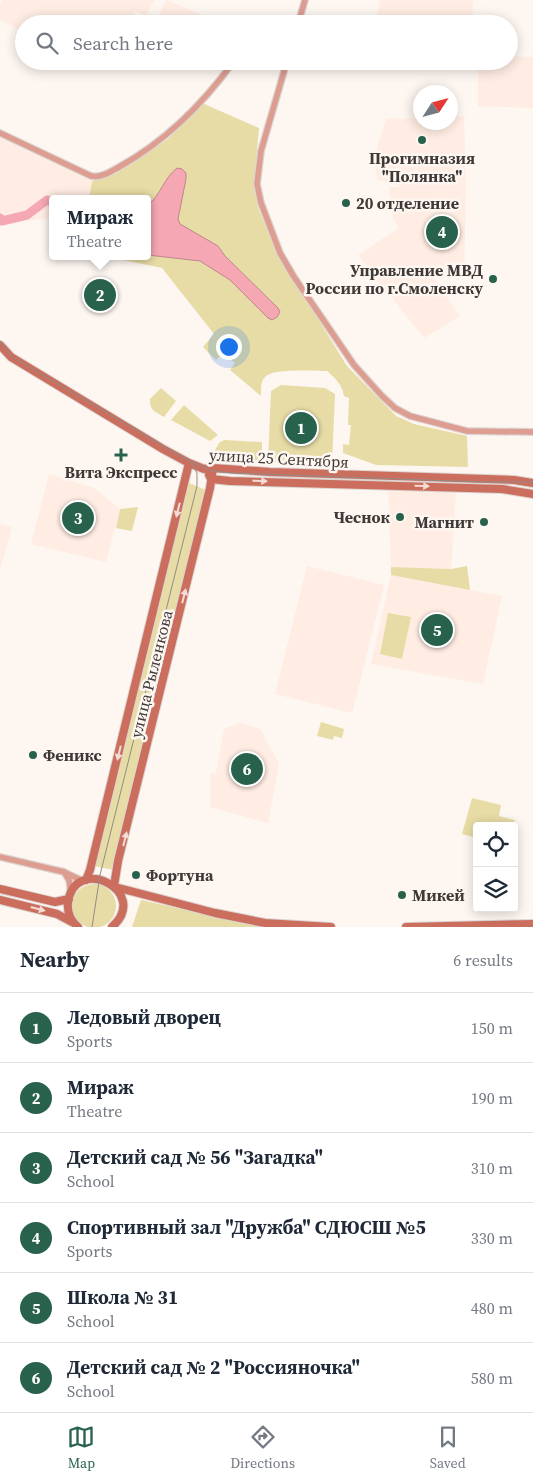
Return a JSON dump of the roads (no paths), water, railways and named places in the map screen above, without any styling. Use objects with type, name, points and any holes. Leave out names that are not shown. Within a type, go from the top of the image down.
[{"type":"main road","name":"улица 25 Сентября","points":[[0,345],[12,357],[189,463],[204,469],[514,480],[533,483]]},
{"type":"main road","name":"улица Рыленкова","points":[[85,881],[91,867],[189,463]]},
{"type":"main road","name":"улица Рыленкова","points":[[114,887],[118,861],[213,468]]},
{"type":"main road","points":[[204,469],[211,479],[502,489],[533,494]]},
{"type":"main road","points":[[76,925],[69,915],[70,896],[78,884],[100,879],[114,887],[140,894],[265,923],[331,927]]},
{"type":"main road","points":[[114,887],[119,892],[122,905]]},
{"type":"main road","points":[[0,889],[55,902],[70,896]]},
{"type":"main road","points":[[112,927],[118,920],[122,905],[126,899],[140,894]]},
{"type":"main road","points":[[0,900],[57,914],[76,925]]},
{"type":"main road","points":[[406,927],[533,924]]},
{"type":"street","points":[[301,15],[305,0]]},
{"type":"street","points":[[0,133],[91,176],[104,175],[135,158],[174,130],[227,70]]},
{"type":"street","points":[[284,70],[260,151],[257,184],[261,203],[280,252],[355,366],[395,408],[410,416],[468,431],[533,432]]},
{"type":"street","points":[[514,480],[533,478]]},
{"type":"street","points":[[0,856],[64,872],[85,881]]},
{"type":"street","points":[[64,872],[69,880],[70,896]]},
{"type":"waterway","points":[[0,218],[2,221],[27,215],[47,200],[49,201]]},
{"type":"tram line","points":[[0,342],[12,357],[183,458],[212,471],[480,482],[533,482]]},
{"type":"tram line","points":[[92,927],[100,875],[197,486],[197,473],[191,462]]},
{"type":"place","name":"Прогимназия \"Полянка\"","points":[[422,140]]},
{"type":"place","name":"20 отделение","points":[[346,203]]},
{"type":"place","name":"Спортивный зал \"Дружба\" СДЮСШ №5","points":[[442,232]]},
{"type":"place","name":"Управление МВД России по г.Смоленску","points":[[493,279]]},
{"type":"place","name":"Мираж","points":[[100,295]]},
{"type":"place","name":"Ледовый дворец","points":[[301,428]]},
{"type":"place","name":"Вита Экспресс","points":[[121,455]]},
{"type":"place","name":"Чеснок","points":[[400,517]]},
{"type":"place","name":"Детский сад № 56 \"Загадка\"","points":[[78,518]]},
{"type":"place","name":"Магнит","points":[[484,522]]},
{"type":"place","name":"Школа № 31","points":[[437,630]]},
{"type":"place","name":"Феникс","points":[[33,755]]},
{"type":"place","name":"Детский сад № 2 \"Россияночка\"","points":[[247,769]]},
{"type":"place","name":"Фортуна","points":[[136,875]]},
{"type":"place","name":"Микей","points":[[402,895]]}]
